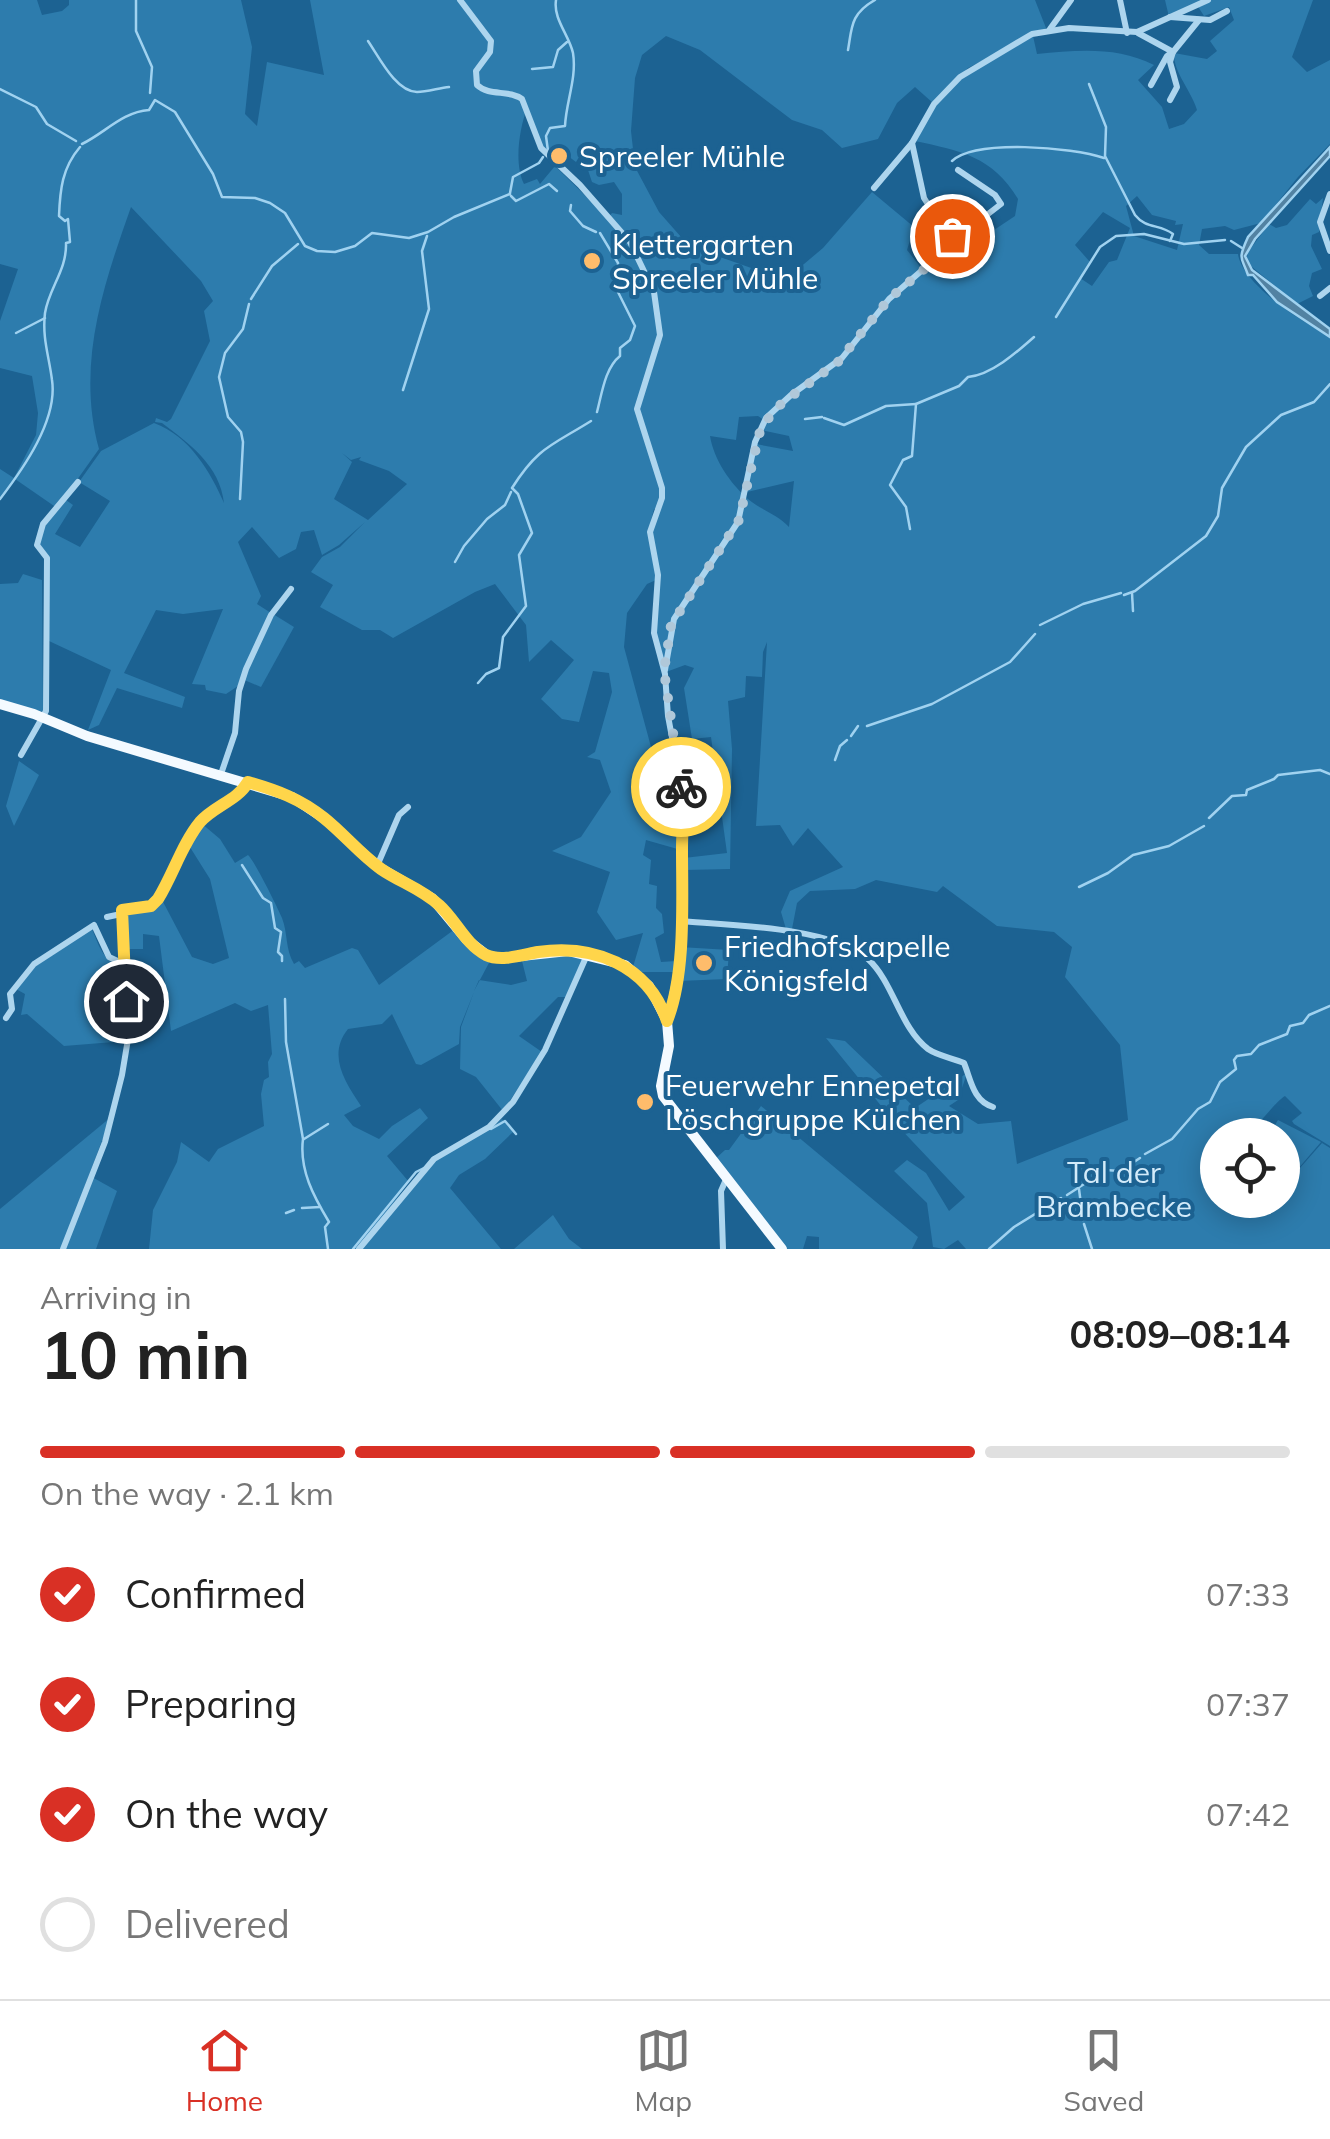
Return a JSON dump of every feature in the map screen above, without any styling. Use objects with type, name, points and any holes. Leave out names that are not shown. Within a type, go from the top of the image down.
[{"type":"main road","points":[[0,704],[87,736],[280,792],[307,806],[377,866],[426,894],[466,939],[488,956],[502,958],[559,950],[618,962],[637,973],[658,1000],[667,1021],[669,1035],[660,1091],[664,1099],[782,1249]]},
{"type":"street","points":[[460,0],[490,40],[490,52],[476,71],[477,86],[486,92],[518,96],[546,154],[580,185],[630,242],[656,297],[659,340],[637,406],[662,488],[650,534],[658,575],[655,638],[664,671],[685,807],[676,981],[667,1021]]},
{"type":"street","points":[[1050,29],[1071,0]]},
{"type":"street","points":[[1120,0],[1127,33]]},
{"type":"street","points":[[874,188],[913,139],[934,104],[964,73],[1032,34],[1050,29],[1095,28],[1137,32],[1208,0]]},
{"type":"street","points":[[1169,17],[1210,20],[1227,12]]},
{"type":"street","points":[[1170,100],[1177,87],[1170,60],[1199,20]]},
{"type":"street","points":[[1137,32],[1173,52]]},
{"type":"street","points":[[1152,85],[1166,56],[1173,52]]},
{"type":"street","points":[[913,139],[925,200],[930,208],[952,219],[951,243]]},
{"type":"street","points":[[664,671],[673,621],[739,520],[756,438],[766,418],[838,362],[889,299],[1001,204],[996,195],[958,170]]},
{"type":"street","points":[[1330,194],[1320,222],[1330,251]]},
{"type":"street","points":[[1320,296],[1330,288]]},
{"type":"street","points":[[21,755],[43,718],[48,558],[37,545],[43,524],[78,482]]},
{"type":"street","points":[[220,774],[235,732],[246,669],[271,615],[291,589]]},
{"type":"street","points":[[107,917],[121,914],[126,908],[151,906],[200,822],[217,806],[243,792],[248,782]]},
{"type":"street","points":[[377,866],[396,819],[408,807]]},
{"type":"street","points":[[63,1249],[104,1142],[122,1075],[128,1038],[121,914]]},
{"type":"street","points":[[680,921],[793,932],[861,954],[878,971],[924,1046],[964,1063],[976,1095],[993,1107]]},
{"type":"street","points":[[6,1018],[12,1009],[10,994],[26,970],[94,925],[109,957],[124,964]]},
{"type":"street","points":[[360,1249],[434,1159],[489,1127],[514,1102],[545,1050],[587,954]]},
{"type":"street","points":[[724,1249],[721,1191],[728,1176]]},
{"type":"green space","name":"Tal der Brambecke","points":[[0,0],[37,0],[42,15],[62,11],[69,0],[241,0],[252,47],[245,114],[257,126],[267,62],[324,75],[310,0],[1035,0],[1046,28],[968,68],[933,103],[915,87],[897,103],[878,139],[842,148],[822,130],[792,120],[700,50],[666,36],[642,55],[635,78],[631,131],[635,167],[659,212],[689,246],[785,280],[823,248],[872,192],[914,227],[907,250],[922,269],[888,299],[843,356],[802,385],[764,420],[758,416],[739,417],[736,440],[710,436],[719,462],[735,486],[789,527],[794,481],[747,492],[756,444],[793,451],[789,436],[761,430],[768,417],[843,359],[890,300],[947,252],[959,236],[978,226],[994,230],[1015,216],[1018,199],[986,164],[947,148],[915,141],[913,144],[914,136],[936,104],[971,70],[1033,36],[1037,54],[1111,52],[1154,65],[1138,80],[1162,107],[1169,129],[1184,124],[1197,110],[1176,67],[1174,53],[1207,59],[1217,51],[1210,41],[1234,20],[1229,7],[1204,16],[1197,5],[1169,17],[1165,0],[1313,0],[1292,57],[1307,72],[1330,60],[1330,144],[1261,223],[1234,230],[1225,226],[1202,229],[1199,245],[1209,254],[1238,254],[1250,278],[1262,290],[1330,336],[1330,1146],[1300,1128],[1300,1118],[1296,1118],[1302,1113],[1285,1096],[1263,1118],[1200,1118],[1200,1218],[1300,1218],[1300,1168],[1322,1143],[1330,1148],[1330,1249],[966,1249],[958,1240],[944,1249],[933,1247],[927,1203],[894,1171],[907,1160],[926,1173],[949,1211],[965,1197],[895,1123],[826,1038],[845,1041],[915,1108],[967,1073],[958,1100],[949,1106],[978,1124],[1011,1121],[1017,1164],[1128,1120],[1120,1045],[1065,977],[1072,947],[1054,932],[997,926],[943,886],[937,892],[876,880],[855,889],[810,891],[797,903],[792,929],[786,929],[781,912],[790,891],[843,867],[808,828],[793,846],[780,825],[756,826],[767,642],[762,677],[746,676],[745,697],[728,701],[732,749],[730,869],[685,870],[684,858],[727,853],[711,737],[692,739],[684,688],[694,668],[685,665],[666,672],[656,633],[660,575],[652,534],[659,509],[654,509],[650,529],[656,580],[647,584],[627,613],[624,647],[654,758],[674,755],[683,810],[681,850],[646,840],[643,855],[651,860],[649,884],[657,886],[656,908],[662,914],[664,933],[655,938],[661,962],[676,961],[678,966],[680,947],[729,950],[727,979],[678,981],[677,972],[639,972],[633,967],[643,933],[616,940],[597,912],[610,872],[552,851],[581,837],[611,792],[600,760],[587,757],[595,752],[612,692],[609,673],[593,671],[579,722],[562,719],[541,699],[574,660],[551,640],[529,662],[526,625],[495,584],[393,638],[380,630],[362,630],[320,607],[333,585],[311,572],[322,557],[340,547],[365,522],[322,555],[314,530],[301,532],[296,549],[279,558],[252,527],[238,542],[261,596],[257,604],[271,613],[238,686],[226,694],[192,684],[223,609],[183,614],[156,610],[124,673],[185,697],[182,708],[117,688],[99,725],[88,730],[111,670],[49,641],[45,673],[46,557],[37,546],[41,527],[66,500],[73,505],[55,534],[80,547],[110,501],[79,482],[101,451],[154,423],[189,446],[224,503],[217,478],[202,457],[162,423],[155,422],[156,418],[167,422],[171,419],[210,341],[204,311],[213,301],[201,281],[131,207],[103,296],[92,356],[90,387],[99,449],[57,508],[15,479],[0,497],[0,469],[14,478],[36,435],[38,413],[32,376],[0,368],[0,321],[18,269],[0,264]],"holes":[[[527,108],[537,139],[553,160],[560,150],[576,162],[582,152],[592,182],[614,182],[622,194],[622,215],[612,213],[608,218],[555,166],[540,184],[537,179],[524,184],[518,157]],[[1137,196],[1152,215],[1176,221],[1175,225],[1183,224],[1177,250],[1134,236],[1126,206]],[[1103,212],[1130,228],[1117,260],[1109,262],[1092,286],[1080,278],[1090,262],[1075,245]],[[342,453],[351,460],[361,457],[359,460],[389,471],[407,484],[368,520],[334,499],[352,462]]]},
{"type":"green space","points":[[1323,198],[1319,232],[1312,235],[1311,246],[1322,269],[1312,273],[1309,286],[1313,296],[1297,304],[1246,262],[1248,252],[1269,224],[1276,228],[1287,225],[1310,199],[1316,204]]},
{"type":"green space","points":[[23,574],[42,580],[43,712],[0,700],[0,584],[18,583]]},
{"type":"green space","points":[[273,614],[294,627],[261,687],[242,679]]},
{"type":"green space","points":[[19,761],[39,775],[14,826],[6,806]]},
{"type":"green space","points":[[201,823],[220,839],[235,863],[248,855],[251,859],[282,918],[291,958],[294,964],[299,961],[305,968],[352,948],[358,950],[379,985],[455,929],[490,961],[480,980],[511,985],[527,981],[521,957],[583,959],[566,997],[558,997],[519,1036],[542,1052],[503,1111],[476,1077],[460,1069],[461,1027],[474,992],[460,1027],[459,1044],[421,1065],[416,1064],[392,1014],[382,1024],[348,1029],[339,1049],[344,1078],[361,1106],[344,1115],[353,1126],[379,1139],[420,1108],[428,1118],[387,1156],[409,1182],[369,1235],[371,1238],[431,1164],[502,1119],[513,1132],[485,1159],[459,1175],[450,1188],[501,1249],[149,1249],[153,1210],[177,1162],[181,1142],[209,1162],[218,1149],[264,1126],[261,1094],[264,1080],[269,1077],[272,1054],[268,1005],[251,1011],[235,1003],[171,1031],[159,936],[143,934],[143,949],[125,949],[122,914],[146,911],[161,898],[192,957],[213,964],[229,958],[210,879],[188,844]]},
{"type":"green space","points":[[92,929],[106,957],[122,967],[126,1041],[64,1046],[27,1014],[21,1015],[25,994],[16,989],[34,967]]},
{"type":"green space","points":[[761,1106],[918,1237],[912,1249],[819,1249],[819,1237],[807,1236],[803,1249],[785,1249],[714,1160],[729,1150]]},
{"type":"green space","points":[[111,1117],[61,1249],[0,1249],[0,1209]]},
{"type":"green space","points":[[1300,1131],[1321,1142],[1300,1166]]},
{"type":"green space","points":[[92,1177],[117,1191],[96,1249],[65,1249]]},
{"type":"green space","points":[[553,1215],[569,1239],[582,1249],[514,1249]]},
{"type":"shaded area","points":[[1330,147],[1330,156],[1255,239],[1245,256],[1252,270],[1330,329],[1330,337],[1277,302],[1253,275],[1248,275],[1242,255],[1248,237]]},
{"type":"waterway","points":[[136,0],[136,31],[152,67],[150,93]]},
{"type":"waterway","points":[[548,151],[546,136],[550,128],[565,126],[574,72],[573,53],[557,14],[556,0]]},
{"type":"waterway","points":[[848,50],[857,16],[875,0]]},
{"type":"waterway","points":[[368,41],[389,72],[409,90],[449,87]]},
{"type":"waterway","points":[[532,69],[553,67],[558,50],[567,42]]},
{"type":"waterway","points":[[1089,84],[1106,127],[1105,156],[1135,215],[1173,234],[1170,241]]},
{"type":"waterway","points":[[0,89],[36,107],[47,124],[76,141]]},
{"type":"waterway","points":[[82,144],[122,119],[149,110],[155,100],[175,112],[213,174],[222,197],[255,198],[270,203],[285,213],[305,246],[317,251],[335,252],[355,246],[372,233],[409,238],[510,194]]},
{"type":"waterway","points":[[0,499],[28,459],[50,411],[52,380],[45,313],[64,262],[66,243],[70,242],[68,219],[59,216],[63,180],[80,147]]},
{"type":"waterway","points":[[952,161],[964,154],[1002,147],[1048,148],[1104,158]]},
{"type":"waterway","points":[[510,193],[513,177],[543,157]]},
{"type":"waterway","points":[[511,196],[516,201],[549,184],[557,191]]},
{"type":"waterway","points":[[571,205],[570,211],[583,226],[596,232]]},
{"type":"waterway","points":[[597,412],[607,374],[635,326],[618,292],[618,263],[600,233]]},
{"type":"waterway","points":[[1056,317],[1100,247],[1116,236],[1144,234],[1184,244],[1225,240]]},
{"type":"waterway","points":[[403,390],[429,309],[422,251],[427,236]]},
{"type":"waterway","points":[[1231,241],[1242,248]]},
{"type":"waterway","points":[[251,299],[272,266],[298,244]]},
{"type":"waterway","points":[[240,499],[243,442],[241,432],[228,417],[219,377],[225,353],[243,329],[249,304]]},
{"type":"waterway","points":[[16,333],[45,318]]},
{"type":"waterway","points":[[910,529],[906,507],[890,485],[903,460],[912,456],[916,404],[994,368],[1034,337]]},
{"type":"waterway","points":[[1124,595],[1135,591],[1206,536],[1218,516],[1222,488],[1246,447],[1281,415],[1314,402],[1330,384]]},
{"type":"waterway","points":[[824,418],[844,425],[886,406],[916,404]]},
{"type":"waterway","points":[[805,419],[822,417]]},
{"type":"waterway","points":[[478,683],[499,668],[503,637],[526,606],[519,555],[532,533],[518,494],[512,488],[538,455],[591,421]]},
{"type":"waterway","points":[[455,562],[487,519],[505,505],[511,492]]},
{"type":"waterway","points":[[1040,625],[1083,604],[1121,593]]},
{"type":"waterway","points":[[1132,593],[1133,611]]},
{"type":"waterway","points":[[867,726],[932,704],[1010,662],[1035,634]]},
{"type":"waterway","points":[[851,736],[858,726]]},
{"type":"waterway","points":[[835,760],[847,740]]},
{"type":"waterway","points":[[1209,818],[1232,796],[1246,795],[1247,790],[1278,775],[1320,770],[1330,774]]},
{"type":"waterway","points":[[1079,887],[1133,855],[1169,846],[1204,826]]},
{"type":"waterway","points":[[242,865],[263,898],[271,903],[275,928],[281,932],[278,952],[282,961]]},
{"type":"waterway","points":[[285,999],[286,1042],[303,1139],[303,1162],[313,1193],[329,1222],[325,1227],[328,1249]]},
{"type":"waterway","points":[[1145,1154],[1172,1139],[1198,1109],[1210,1102],[1220,1082],[1236,1069],[1237,1056],[1251,1054],[1259,1045],[1287,1034],[1290,1026],[1303,1023],[1309,1015],[1330,1006]]},
{"type":"waterway","points":[[491,1129],[505,1121],[516,1134]]},
{"type":"waterway","points":[[304,1139],[328,1124]]},
{"type":"waterway","points":[[1067,1195],[1106,1170],[1120,1171],[1140,1158]]},
{"type":"waterway","points":[[353,1249],[416,1172],[424,1168]]},
{"type":"waterway","points":[[1079,1189],[1083,1220]]},
{"type":"waterway","points":[[989,1249],[1014,1227],[1061,1198]]},
{"type":"waterway","points":[[302,1208],[320,1207]]},
{"type":"waterway","points":[[286,1213],[294,1210]]},
{"type":"waterway","points":[[1084,1224],[1092,1249]]},
{"type":"way so far","points":[[681,787],[664,671],[671,625],[739,520],[761,427],[768,415],[848,352],[889,299],[947,250],[952,236]]},
{"type":"place","name":"Spreeler Mühle","points":[[559,156]]},
{"type":"place","name":"Klettergarten Spreeler Mühle","points":[[592,261]]},
{"type":"place","name":"Friedhofskapelle Königsfeld","points":[[704,963]]},
{"type":"place","name":"Feuerwehr Ennepetal Löschgruppe Külchen","points":[[645,1102]]},
{"type":"route","points":[[126,1001],[122,910],[151,906],[158,899],[200,822],[217,806],[243,792],[248,782],[292,797],[316,812],[377,866],[436,902],[466,939],[488,956],[502,958],[559,950],[625,964],[649,986],[667,1021],[676,981],[683,895],[685,807],[681,787]]}]
